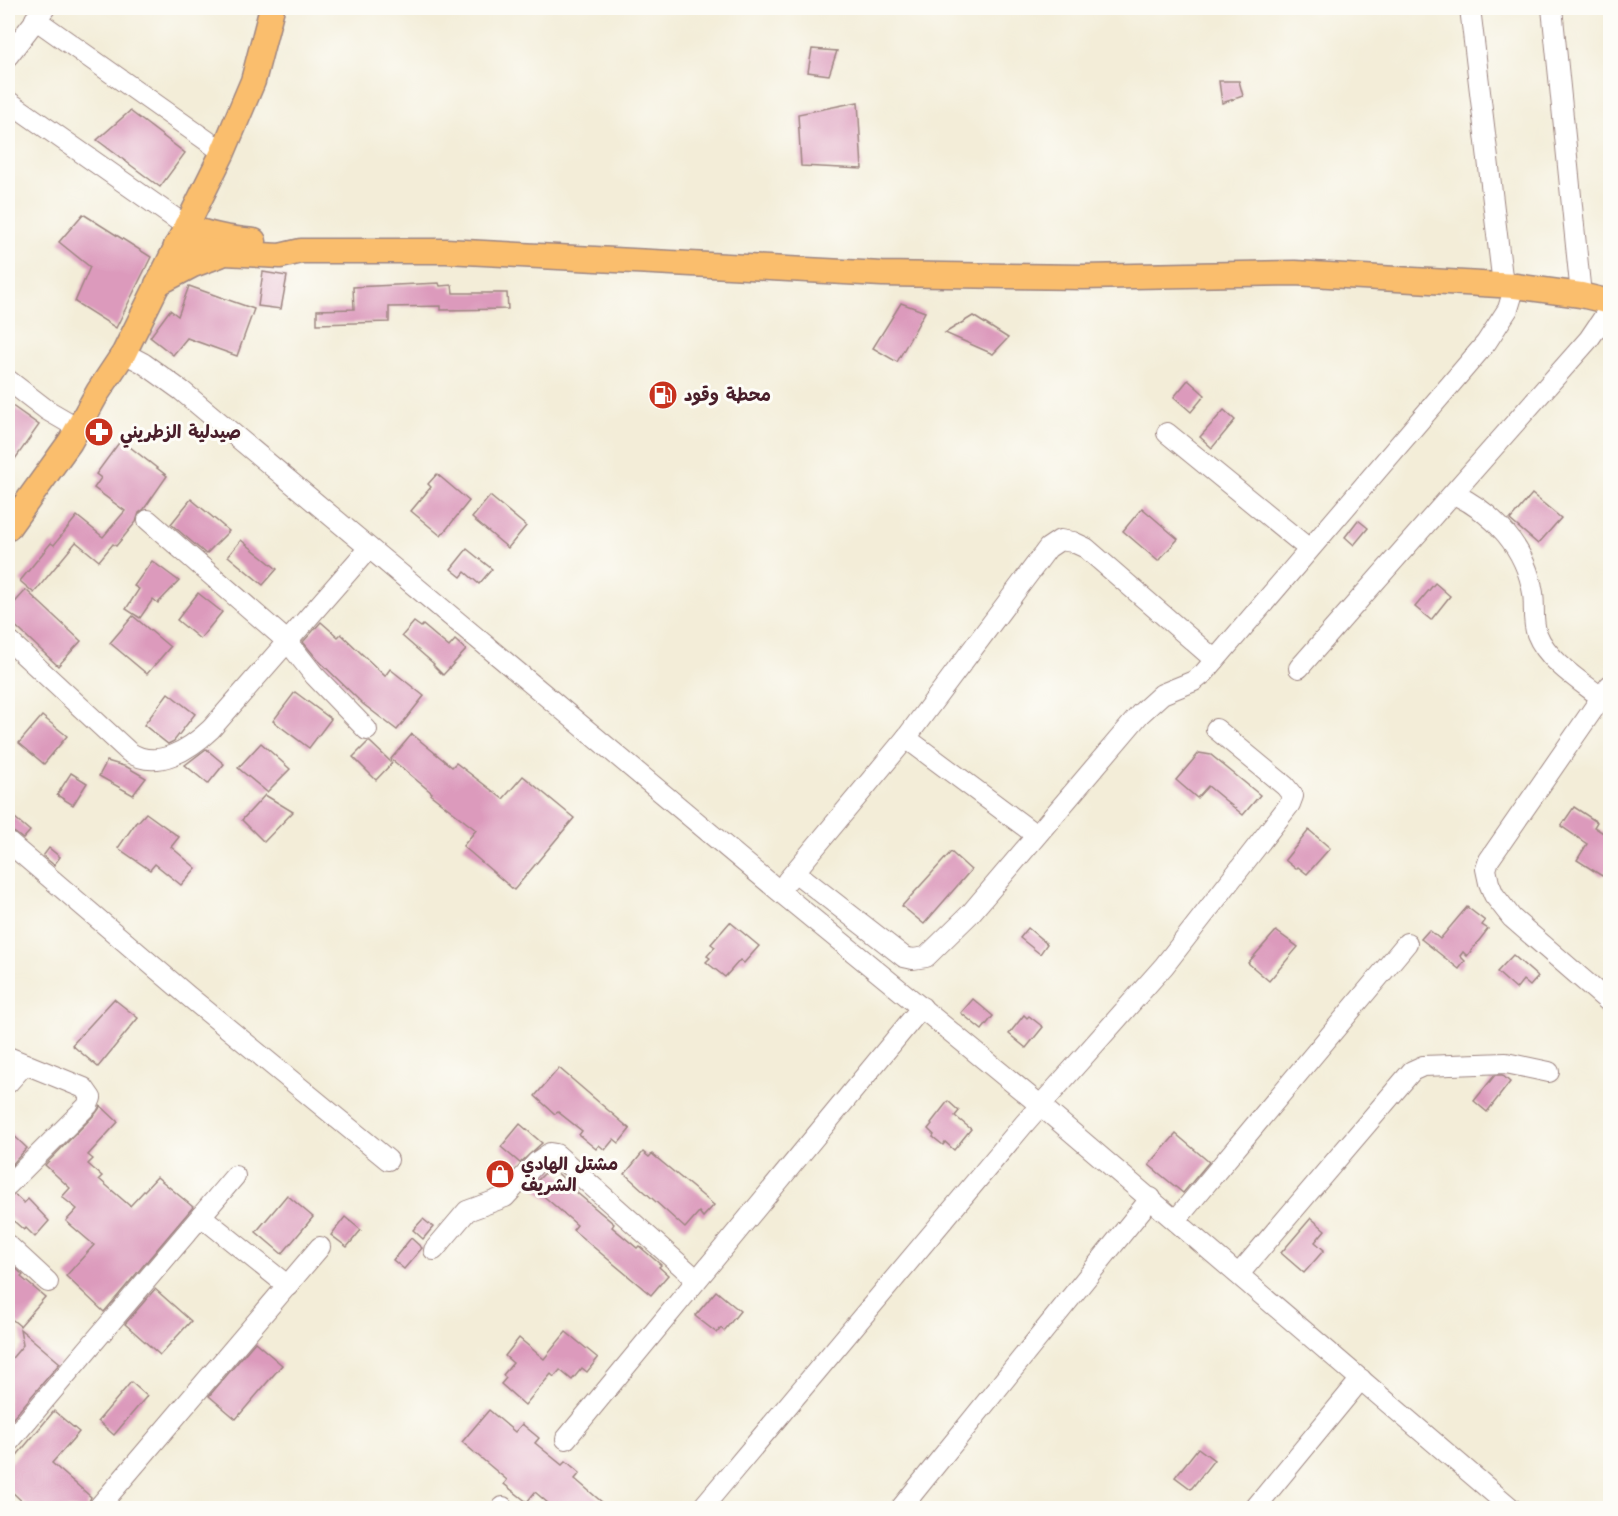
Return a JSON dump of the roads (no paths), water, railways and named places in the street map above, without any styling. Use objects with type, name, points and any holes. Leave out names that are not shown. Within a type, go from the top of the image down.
[{"type":"main road","points":[[8,528],[74,435],[124,352],[223,152],[253,81],[272,8]]},
{"type":"main road","points":[[208,183],[209,204],[215,222],[231,246]]},
{"type":"main road","points":[[181,236],[280,256],[301,251],[446,251],[882,274],[1083,277],[1294,273],[1509,286],[1581,295],[1611,302]]},
{"type":"main road","points":[[158,284],[231,246]]},
{"type":"street","points":[[795,872],[904,957],[913,959],[926,957],[963,921],[1140,714],[1162,694],[1194,681],[1215,660],[1486,343],[1508,309],[1509,286],[1470,8]]},
{"type":"street","points":[[1552,8],[1581,295]]},
{"type":"street","points":[[8,56],[40,13],[223,152]]},
{"type":"street","points":[[8,101],[181,236]]},
{"type":"street","points":[[1299,668],[1454,494],[1588,339],[1611,308]]},
{"type":"street","points":[[124,352],[182,391],[779,891],[1040,1105],[1151,1198],[1510,1509]]},
{"type":"street","points":[[8,380],[47,410],[74,435]]},
{"type":"street","points":[[8,395],[74,435]]},
{"type":"street","points":[[1167,433],[1309,549]]},
{"type":"street","points":[[1454,494],[1477,507],[1493,520],[1523,558],[1530,575],[1534,597],[1534,621],[1542,643],[1562,666],[1606,692],[1489,860],[1486,876],[1494,895],[1512,918],[1611,1003]]},
{"type":"street","points":[[148,520],[288,642],[314,675],[367,730]]},
{"type":"street","points":[[779,891],[906,738],[1048,548],[1060,540],[1073,542],[1086,548],[1215,660]]},
{"type":"street","points":[[8,640],[129,752],[147,760],[170,756],[200,740],[369,548]]},
{"type":"street","points":[[702,1509],[1040,1105],[1164,966],[1292,801],[1292,794],[1285,786],[1216,729]]},
{"type":"street","points":[[906,738],[1036,835]]},
{"type":"street","points":[[8,842],[187,995],[388,1160]]},
{"type":"street","points":[[1176,1220],[1407,943]]},
{"type":"street","points":[[566,1439],[922,1007]]},
{"type":"street","points":[[8,1083],[16,1060],[84,1088],[90,1094],[90,1101],[8,1185]]},
{"type":"street","points":[[1239,1274],[1412,1071],[1423,1066],[1506,1063],[1548,1072]]},
{"type":"street","points":[[434,1250],[467,1211],[505,1197],[537,1162],[550,1153],[556,1154],[696,1279]]},
{"type":"street","points":[[8,1443],[235,1176]]},
{"type":"street","points":[[901,1509],[1151,1198]]},
{"type":"street","points":[[201,1216],[288,1286]]},
{"type":"street","points":[[8,1245],[48,1282]]},
{"type":"street","points":[[98,1509],[320,1247]]},
{"type":"street","points":[[1255,1509],[1361,1379]]},
{"type":"place","name":"محطة وقود","points":[[663,395]]},
{"type":"place","name":"صيدلية الزطريني","points":[[99,432]]},
{"type":"place","name":"مشتل الهادي الشريف","points":[[500,1174]]}]
